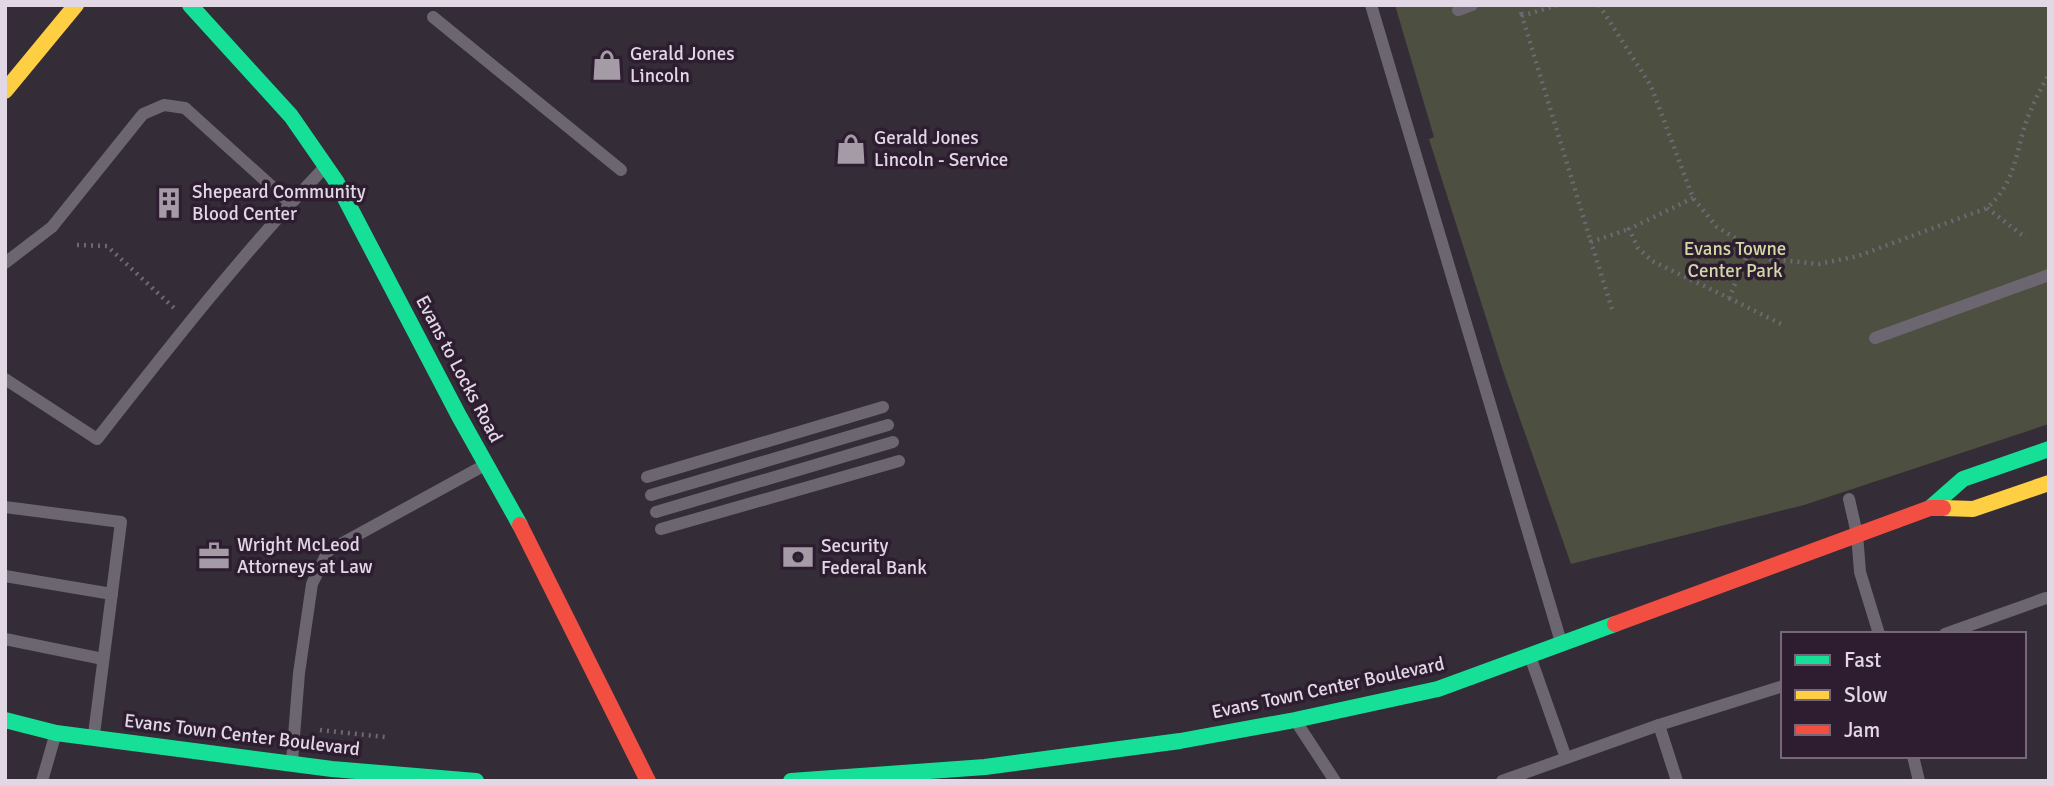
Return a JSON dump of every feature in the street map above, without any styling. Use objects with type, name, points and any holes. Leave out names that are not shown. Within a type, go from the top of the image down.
[{"type":"street","points":[[5,91],[76,5]]},
{"type":"street","name":"Evans to Locks Road","points":[[190,5],[291,116],[326,165],[521,526],[648,781]]},
{"type":"street","name":"Evans Town Center Boulevard","points":[[1930,508],[1963,479],[2049,449]]},
{"type":"street","name":"Evans Town Center Boulevard","points":[[791,781],[985,767],[1180,741],[1295,720],[1438,689],[1930,508],[1973,509],[2049,483]]},
{"type":"street","name":"Evans Town Center Boulevard","points":[[5,720],[57,733],[291,763],[331,775],[476,781]]},
{"type":"lane","points":[[1371,5],[1561,644]]},
{"type":"lane","points":[[1458,10],[1472,5]]},
{"type":"lane","points":[[433,17],[621,170]]},
{"type":"lane","points":[[5,263],[52,227],[143,114],[164,105],[185,108],[290,203]]},
{"type":"lane","points":[[5,379],[97,439],[188,322],[326,165]]},
{"type":"lane","points":[[1875,338],[2049,275]]},
{"type":"lane","points":[[647,477],[883,407]]},
{"type":"lane","points":[[651,495],[888,425]]},
{"type":"lane","points":[[656,512],[893,442]]},
{"type":"lane","points":[[661,529],[898,461]]},
{"type":"lane","points":[[291,763],[299,673],[312,584],[328,551],[486,464]]},
{"type":"lane","points":[[1849,499],[1857,534],[1860,572],[1878,632]]},
{"type":"lane","points":[[5,507],[121,523],[93,737]]},
{"type":"lane","points":[[5,576],[112,594]]},
{"type":"lane","points":[[1951,632],[2046,598]]},
{"type":"lane","points":[[5,639],[103,659]]},
{"type":"lane","points":[[1530,656],[1566,758]]},
{"type":"lane","points":[[1503,781],[1659,725],[1781,687]]},
{"type":"lane","points":[[1295,720],[1335,781]]},
{"type":"lane","points":[[1659,725],[1677,781]]},
{"type":"lane","points":[[43,781],[57,733]]},
{"type":"lane","points":[[1913,758],[1919,781]]},
{"type":"path","points":[[1520,5],[1612,309]]},
{"type":"path","points":[[1522,16],[1557,5]]},
{"type":"path","points":[[1599,5],[1651,86],[1693,198],[1717,227],[1770,259],[1819,264],[1858,256],[1987,208],[2002,195],[2012,175],[2027,119],[2049,75]]},
{"type":"path","points":[[1591,242],[1629,229],[1693,198]]},
{"type":"path","points":[[1987,208],[2026,238]]},
{"type":"path","points":[[1629,229],[1638,248],[1652,261],[1786,326]]},
{"type":"path","points":[[77,245],[107,246],[188,322]]},
{"type":"path","points":[[1729,298],[1751,247]]},
{"type":"green space","name":"Evans Towne Center Park","points":[[1395,5],[2049,5],[2049,424],[1804,505],[1571,564],[1503,371],[1429,139],[1434,137]]},
{"type":"traffic: fast","points":[[190,5],[291,116],[336,181],[459,416],[520,525]]},
{"type":"traffic: fast","points":[[1930,508],[1963,479],[2049,449]]},
{"type":"traffic: fast","points":[[791,781],[985,767],[1180,741],[1295,720],[1438,689],[1615,624]]},
{"type":"traffic: fast","points":[[5,720],[56,733],[332,769],[476,781]]},
{"type":"traffic: slow","points":[[5,91],[76,5]]},
{"type":"traffic: slow","points":[[1943,508],[1973,509],[2049,483]]},
{"type":"traffic: jam","points":[[1615,624],[1930,508],[1943,508]]},
{"type":"traffic: jam","points":[[520,525],[648,781]]},
{"type":"place","name":"Gerald Jones Lincoln","points":[[607,65]]},
{"type":"place","name":"Gerald Jones Lincoln - Service","points":[[851,149]]},
{"type":"place","name":"Shepeard Community Blood Center","points":[[169,203]]},
{"type":"place","name":"Wright McLeod Attorneys at Law","points":[[214,556]]},
{"type":"place","name":"Security Federal Bank","points":[[798,557]]}]
